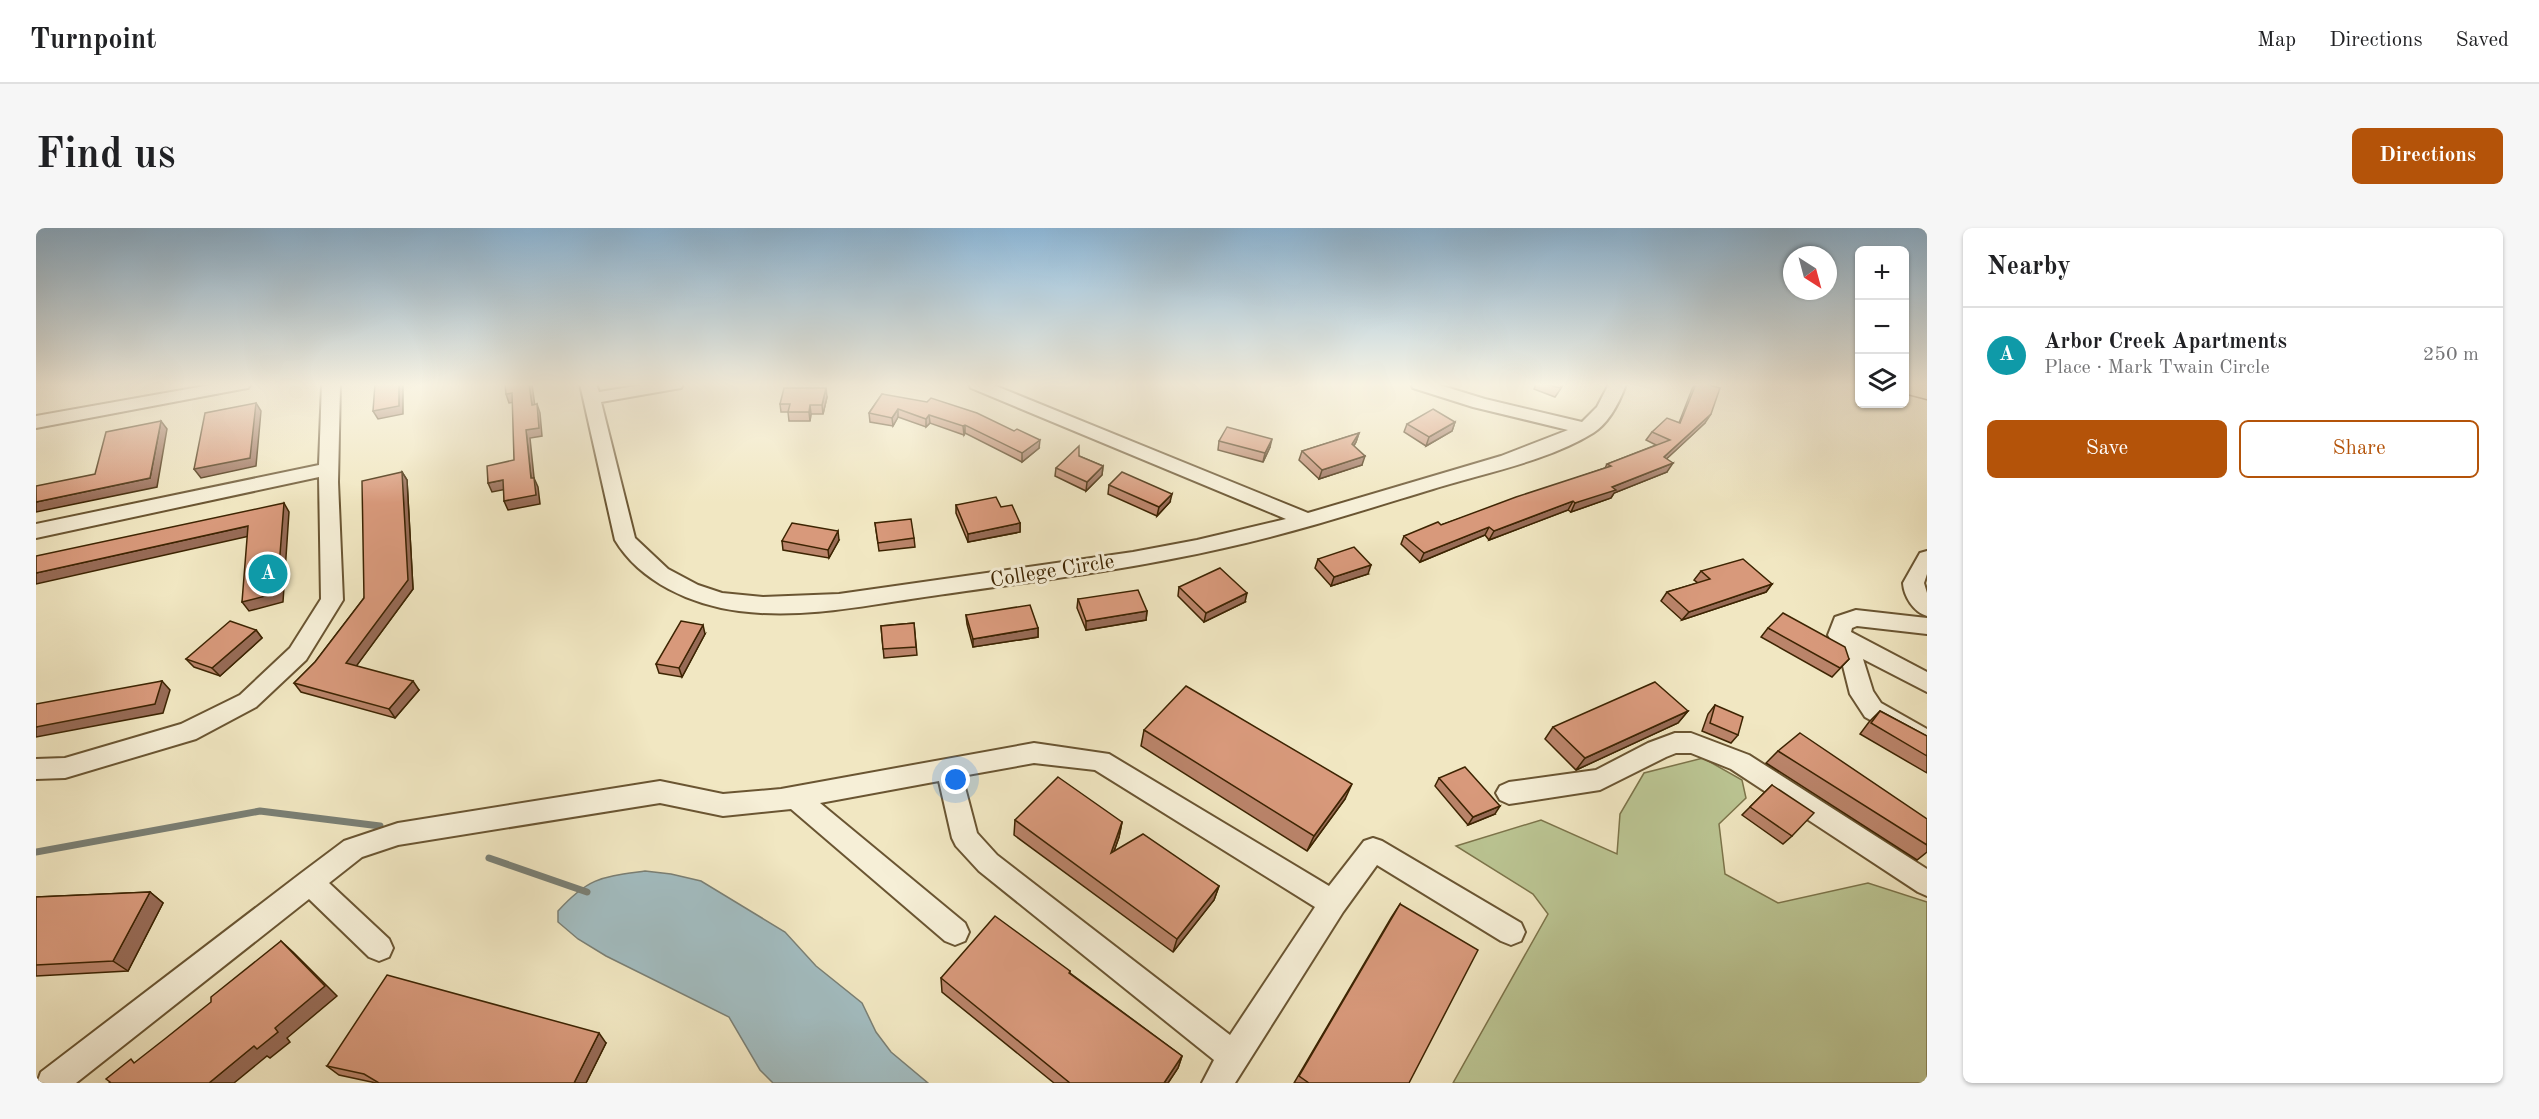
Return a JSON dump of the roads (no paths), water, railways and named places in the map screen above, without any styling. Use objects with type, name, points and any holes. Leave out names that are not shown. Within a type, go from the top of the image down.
[{"type":"street","points":[[36,769],[65,768],[188,732],[248,701],[298,654],[332,600],[330,424]]},
{"type":"street","name":"College Circle","points":[[597,424],[625,540],[635,554],[672,581],[704,595],[735,603],[761,606],[802,604],[1023,576],[1197,547],[1308,521],[1496,464],[1586,429],[1591,424]]},
{"type":"street","points":[[1073,424],[1308,521]]},
{"type":"street","points":[[1565,424],[1586,429]]},
{"type":"street","points":[[36,531],[329,476]]},
{"type":"street","points":[[36,546],[329,476]]},
{"type":"street","points":[[1927,558],[1912,579],[1912,585],[1926,622],[1856,618],[1843,623],[1839,635],[1852,658],[1862,693],[1873,710],[1927,741]]},
{"type":"street","points":[[1839,635],[1927,683]]},
{"type":"street","points":[[1509,793],[1600,780],[1657,750],[1675,743],[1691,743],[1740,762],[1927,884]]},
{"type":"street","points":[[52,1083],[353,849],[398,834],[485,818],[660,792],[723,805],[795,797],[1034,753],[1100,761],[1333,903]]},
{"type":"street","points":[[948,769],[965,838],[988,863],[1224,1075],[1333,903],[1373,849],[1510,932]]},
{"type":"street","points":[[795,797],[956,932]]},
{"type":"street","points":[[309,882],[379,948]]},
{"type":"water","points":[[645,871],[701,881],[785,932],[816,966],[862,1003],[876,1032],[891,1052],[928,1083],[773,1083],[760,1070],[729,1017],[606,956],[578,939],[558,922],[558,911],[588,885],[607,877]]},
{"type":"waterway","points":[[36,852],[260,811],[380,826]]},
{"type":"waterway","points":[[489,858],[587,892]]},
{"type":"place","name":"Arbor Creek Apartments","points":[[268,574]]}]
